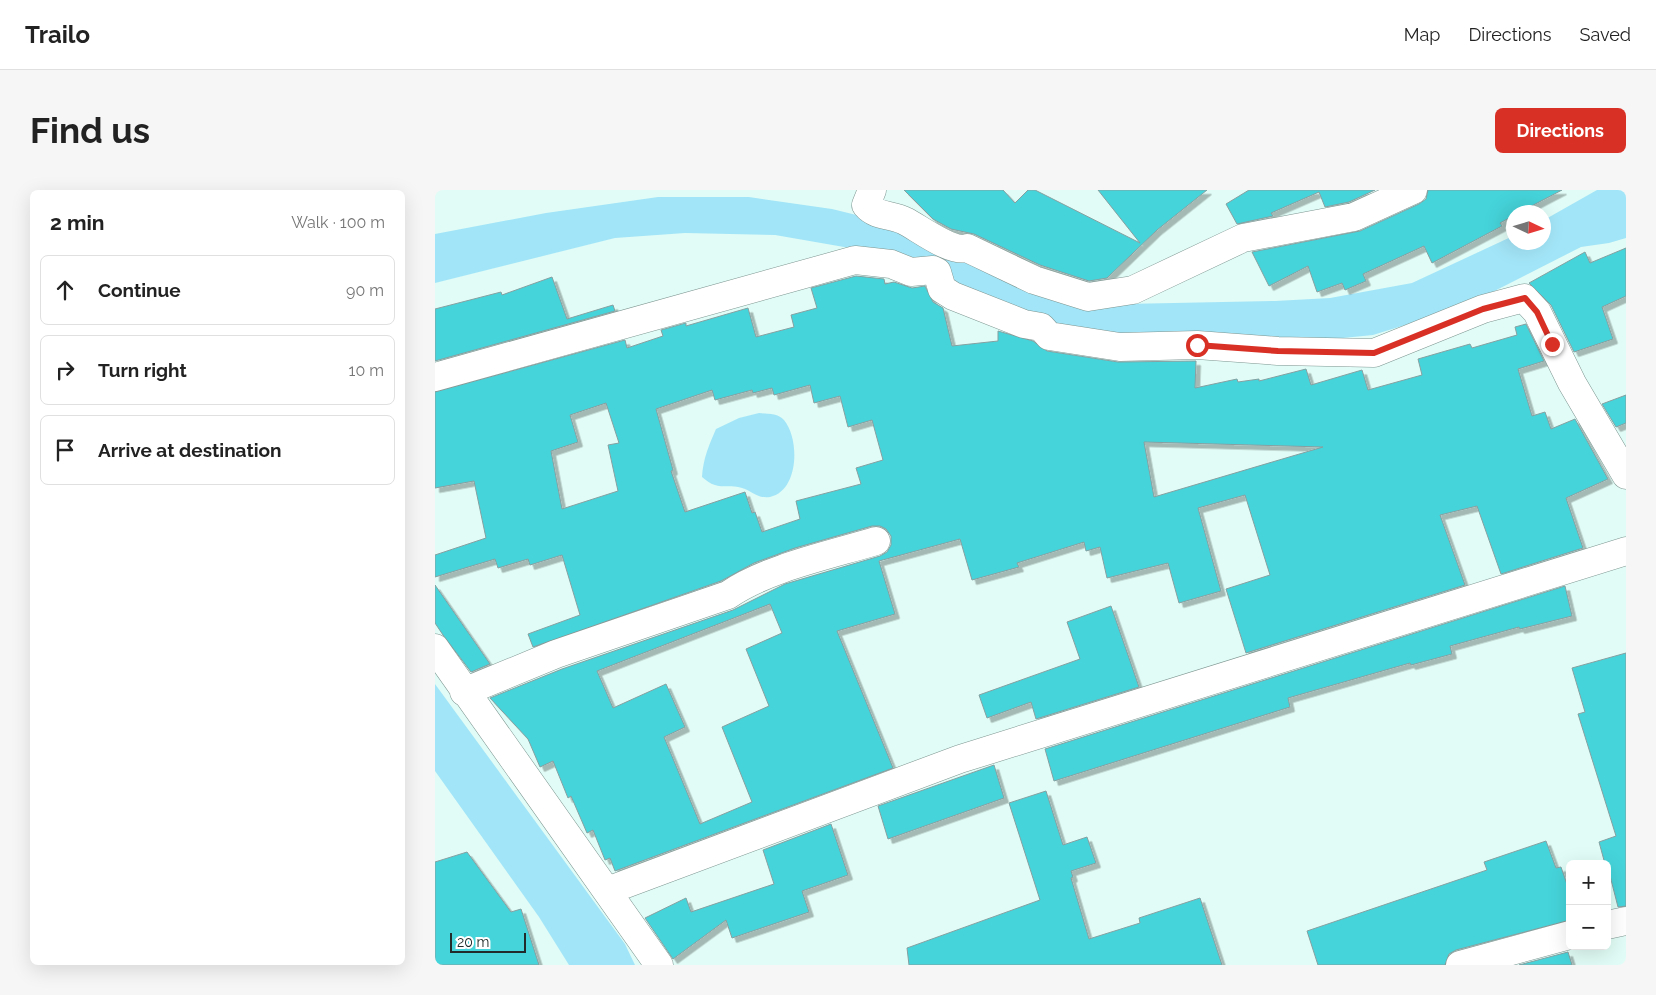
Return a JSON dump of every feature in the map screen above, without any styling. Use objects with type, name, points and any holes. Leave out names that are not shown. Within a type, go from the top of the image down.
[{"type":"street","points":[[872,190],[866,205],[871,212],[903,220],[932,238],[962,250],[967,248],[1034,280],[1088,297],[1133,290],[1243,238],[1354,217],[1413,190]]},
{"type":"street","points":[[435,377],[855,260],[891,264],[911,272],[933,270],[937,272],[942,289],[953,296],[1024,324],[1041,328],[1049,336],[1120,347],[1197,345],[1278,351],[1374,353],[1483,309],[1525,298],[1537,312],[1571,382],[1626,475]]},
{"type":"street","points":[[464,692],[556,654],[728,595],[737,589],[791,566],[876,541]]},
{"type":"street","points":[[607,891],[960,759],[1626,551]]},
{"type":"street","points":[[435,648],[464,692],[659,965]]},
{"type":"street","points":[[1611,924],[1626,921]]},
{"type":"street","points":[[1460,965],[1566,936]]},
{"type":"water","points":[[1597,190],[1626,190],[1626,238],[1609,243],[1581,247],[1463,307],[1373,335],[1333,339],[1079,337],[867,251],[775,235],[685,233],[615,238],[435,283],[435,234],[546,213],[658,197],[749,197],[832,209],[901,226],[1124,304],[1330,298],[1412,283],[1506,239],[1506,250],[1551,250],[1551,216]]},
{"type":"water","points":[[759,413],[779,416],[784,420],[793,439],[794,463],[787,485],[780,493],[766,497],[759,496],[742,488],[717,486],[708,482],[702,477],[703,470],[705,458],[716,429],[739,418]]},
{"type":"water","points":[[435,684],[625,944],[635,965],[569,965],[539,917],[435,771]]},
{"type":"building","points":[[904,190],[1003,190],[1015,203],[1028,190],[1035,190],[1140,243],[1098,190],[1207,190],[1157,230],[1107,278],[1089,281],[1040,265],[974,234],[951,229],[933,219]]},
{"type":"building","points":[[1249,190],[1375,190],[1349,202],[1325,207],[1319,192],[1271,213],[1273,216],[1237,224],[1226,204]]},
{"type":"building","points":[[1428,190],[1562,190],[1533,205],[1506,205],[1506,220],[1500,223],[1502,226],[1432,263],[1424,246],[1363,274],[1366,281],[1345,290],[1342,283],[1317,292],[1308,266],[1269,286],[1252,252],[1360,231],[1426,199]]},
{"type":"building","points":[[1626,248],[1626,296],[1602,307],[1613,339],[1574,352],[1551,305],[1529,283],[1585,252],[1590,263]]},
{"type":"building","points":[[856,276],[884,279],[885,284],[894,282],[912,288],[925,286],[933,302],[943,308],[952,346],[998,341],[998,331],[1033,341],[1047,351],[1118,362],[1196,361],[1195,388],[1237,379],[1238,382],[1259,379],[1259,381],[1306,369],[1311,385],[1362,370],[1368,390],[1422,375],[1418,359],[1470,344],[1472,348],[1517,335],[1515,327],[1526,324],[1544,361],[1518,369],[1532,416],[1545,412],[1551,429],[1575,419],[1608,479],[1566,498],[1583,548],[1501,574],[1477,506],[1440,515],[1465,585],[1246,653],[1226,589],[1270,575],[1245,495],[1198,508],[1221,591],[1179,603],[1168,563],[1107,578],[1100,547],[1086,551],[1084,542],[1017,563],[1019,567],[972,580],[960,539],[879,561],[895,614],[837,631],[893,768],[615,871],[610,858],[605,860],[593,830],[587,833],[571,796],[568,798],[553,761],[540,767],[528,739],[490,698],[562,669],[733,610],[785,584],[880,556],[887,552],[891,545],[891,536],[886,529],[880,526],[872,526],[795,548],[754,563],[721,581],[533,647],[528,634],[580,615],[562,555],[530,565],[528,559],[498,568],[495,559],[435,577],[435,555],[486,538],[474,481],[435,488],[435,392],[625,340],[627,348],[663,336],[661,330],[686,323],[686,326],[748,308],[756,337],[794,327],[791,315],[817,308],[811,288]],"holes":[[[810,385],[814,403],[840,396],[848,427],[872,420],[883,460],[856,468],[861,484],[796,501],[800,519],[762,532],[755,512],[752,513],[745,492],[685,512],[671,471],[673,470],[656,409],[712,390],[715,400],[752,390],[753,393],[772,388],[774,395]],[[606,403],[619,443],[608,445],[618,491],[562,509],[551,451],[578,442],[570,415]],[[1144,442],[1323,447],[1154,497]],[[770,604],[782,633],[746,649],[769,706],[722,727],[752,802],[700,824],[664,737],[685,727],[666,684],[613,708],[597,671]]]},
{"type":"building","points":[[552,277],[567,319],[613,305],[615,311],[435,361],[435,309],[501,292],[502,295]]},
{"type":"building","points":[[1626,395],[1626,423],[1616,427],[1602,404]]},
{"type":"building","points":[[435,585],[490,664],[471,672],[443,635],[435,623]]},
{"type":"building","points":[[1565,586],[1572,616],[1520,629],[1519,627],[1450,646],[1452,654],[1411,665],[1410,663],[1288,698],[1290,707],[1054,781],[1045,749]]},
{"type":"building","points":[[1111,606],[1139,687],[1036,719],[1031,702],[987,718],[979,695],[1080,659],[1067,622]]},
{"type":"building","points":[[1626,653],[1626,906],[1618,907],[1611,880],[1611,860],[1604,860],[1599,842],[1616,836],[1578,714],[1585,712],[1572,668]]},
{"type":"building","points":[[994,765],[1004,798],[888,839],[878,806]]},
{"type":"building","points":[[1046,791],[1063,845],[1087,837],[1096,863],[1071,871],[1073,877],[1071,878],[1089,939],[1140,923],[1139,918],[1200,898],[1222,965],[909,965],[907,948],[1040,900],[1009,803]]},
{"type":"building","points":[[831,824],[848,875],[802,891],[809,912],[732,938],[726,920],[673,959],[645,918],[686,898],[691,912],[774,884],[763,850]]},
{"type":"building","points":[[1546,841],[1556,868],[1561,867],[1566,881],[1566,921],[1456,950],[1449,954],[1445,965],[1318,965],[1307,931],[1487,870],[1484,862]]},
{"type":"building","points":[[467,852],[511,912],[521,909],[539,965],[435,965],[435,862]]},
{"type":"building","points":[[1568,952],[1572,965],[1519,965]]},
{"type":"route","points":[[1197,345],[1278,351],[1374,353],[1483,309],[1525,298],[1537,312],[1552,344]]}]
